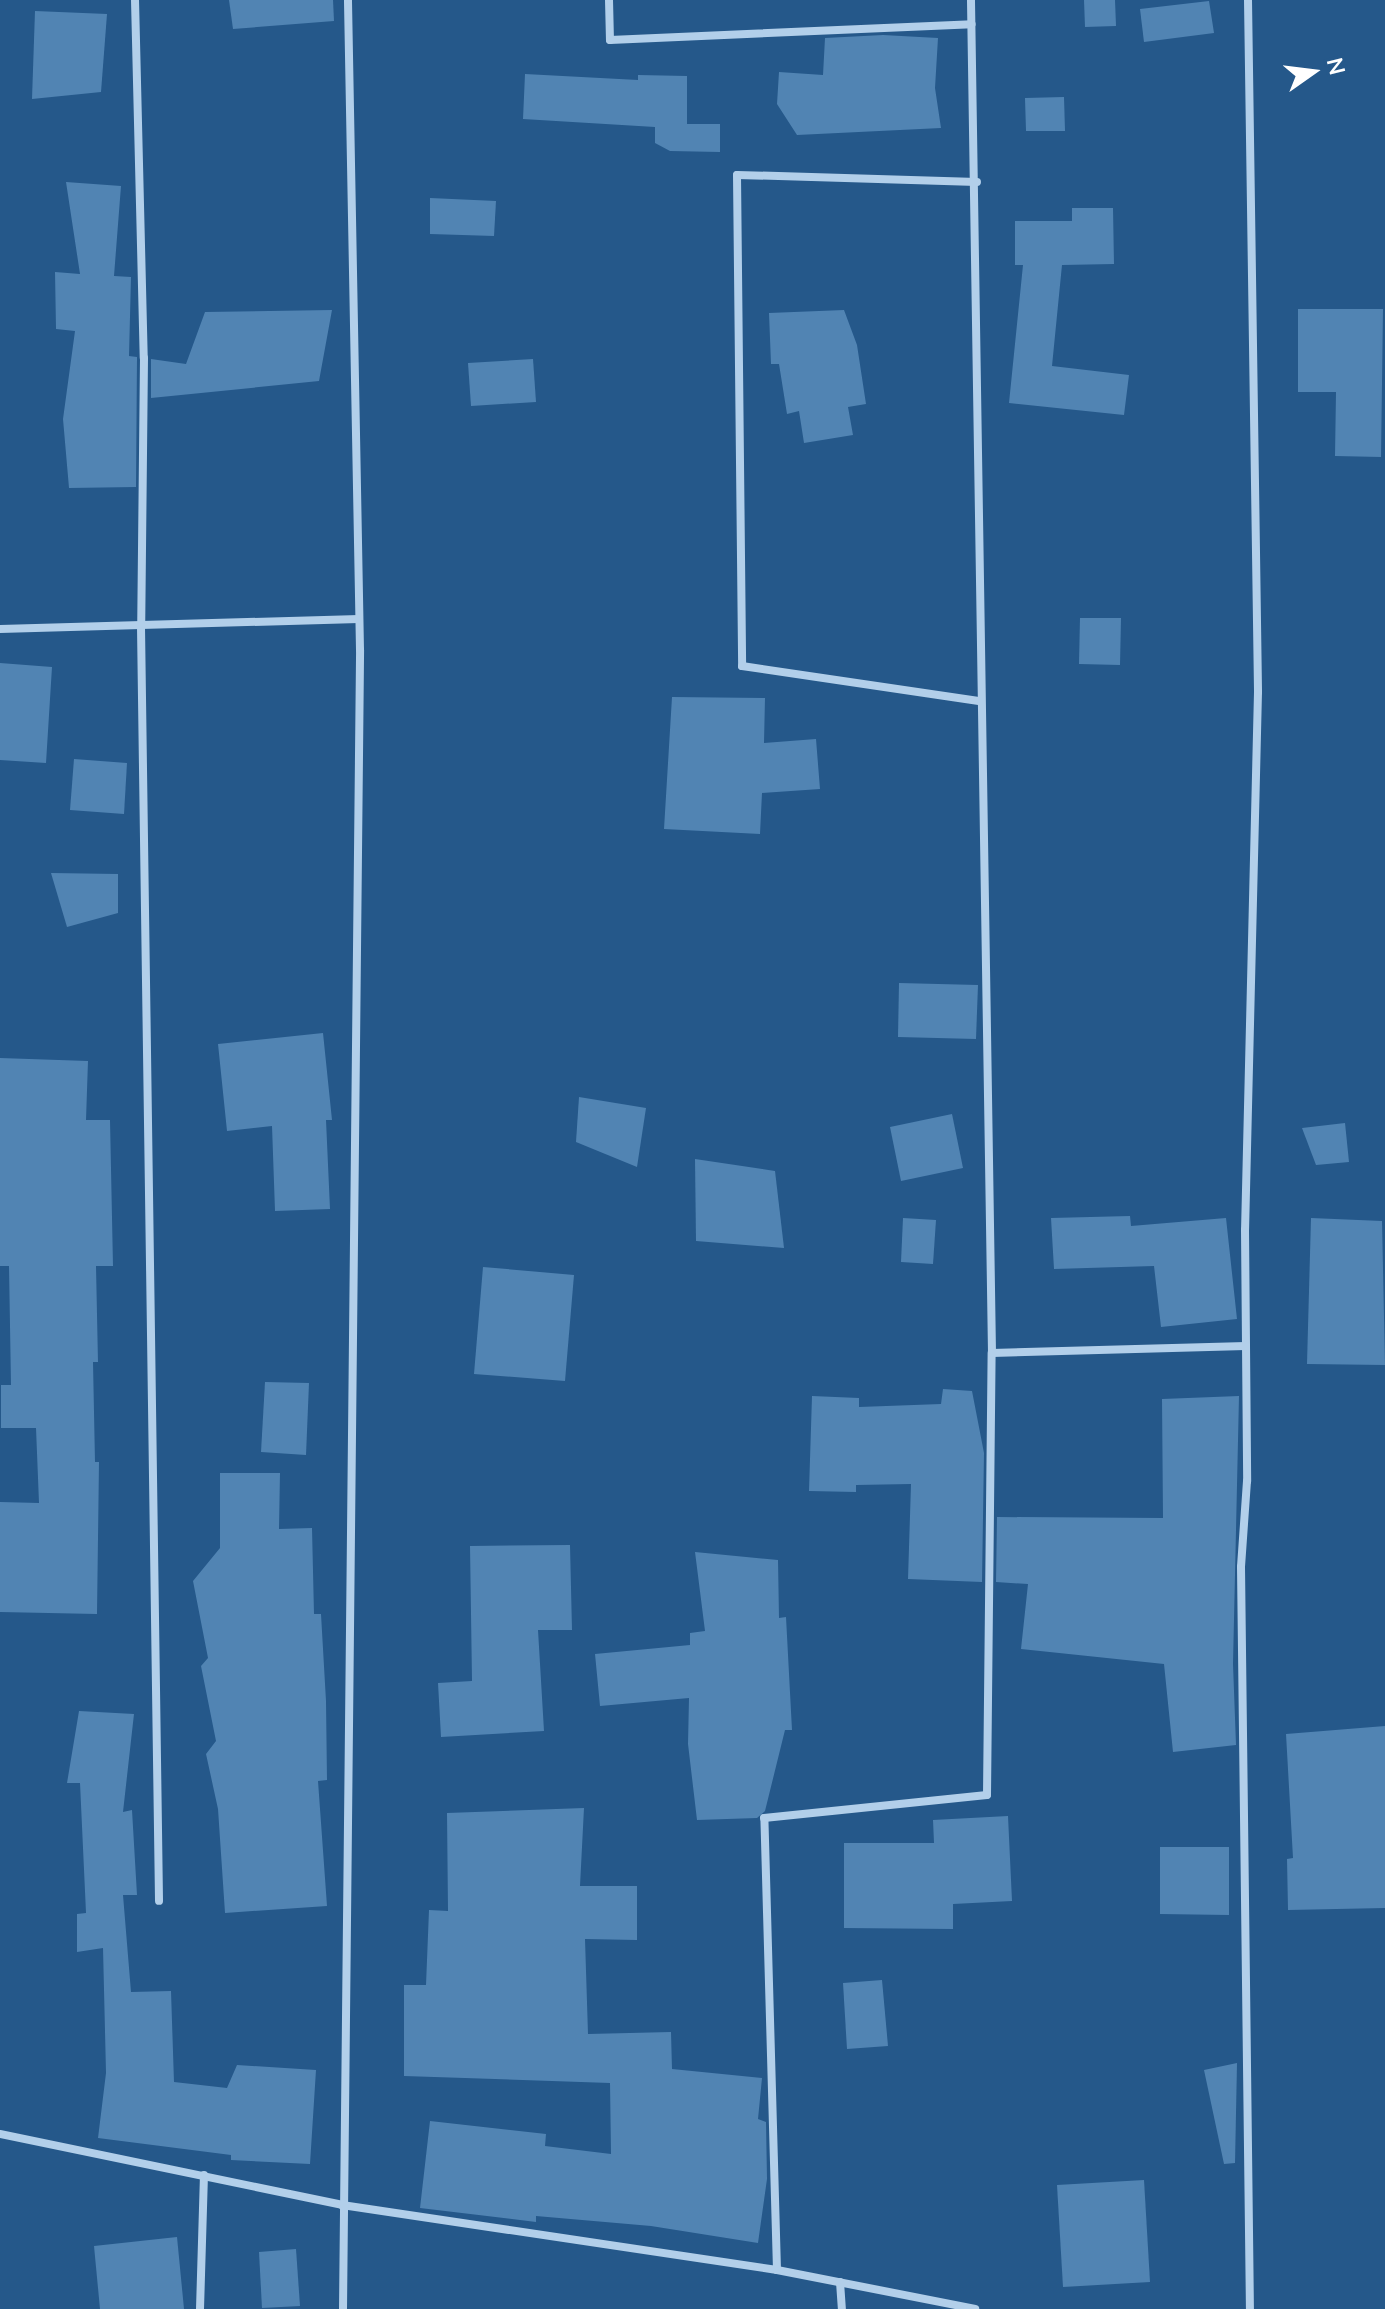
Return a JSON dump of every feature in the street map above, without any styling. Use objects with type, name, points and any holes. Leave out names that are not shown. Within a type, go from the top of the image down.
[{"type":"street","points":[[135,0],[144,358],[141,627],[159,1901]]},
{"type":"street","points":[[343,2309],[359,619],[348,0]]},
{"type":"street","points":[[609,0],[610,40],[972,24]]},
{"type":"street","points":[[777,2270],[764,1818],[987,1795],[992,1353],[980,701],[977,182],[971,0]]},
{"type":"street","points":[[1248,0],[1258,692],[1241,1745],[1250,2309]]},
{"type":"street","points":[[977,182],[737,175],[742,666],[980,701]]},
{"type":"street","points":[[0,629],[359,619]]},
{"type":"street","points":[[992,1353],[1246,1346]]},
{"type":"street","points":[[0,2134],[342,2205],[777,2270],[975,2309]]},
{"type":"street","points":[[200,2309],[204,2175]]},
{"type":"street","points":[[840,2282],[842,2309]]},
{"type":"building","points":[[229,0],[333,0],[334,21],[233,29]]},
{"type":"building","points":[[1084,0],[1115,0],[1116,26],[1085,27]]},
{"type":"building","points":[[1209,1],[1214,33],[1144,42],[1140,9]]},
{"type":"building","points":[[35,11],[107,14],[101,92],[32,99]]},
{"type":"building","points":[[883,35],[938,38],[935,88],[941,128],[797,135],[777,104],[779,72],[823,75],[825,38]]},
{"type":"building","points":[[525,74],[638,80],[638,75],[687,76],[687,124],[720,124],[720,152],[670,151],[655,143],[655,127],[523,119]]},
{"type":"building","points":[[1064,97],[1065,131],[1026,131],[1025,98]]},
{"type":"building","points":[[66,182],[121,186],[114,276],[131,277],[129,356],[137,357],[136,487],[69,488],[63,419],[75,331],[56,329],[55,272],[80,274]]},
{"type":"building","points":[[430,198],[496,201],[494,236],[430,234]]},
{"type":"building","points":[[1072,208],[1113,208],[1114,264],[1062,265],[1052,366],[1129,375],[1124,415],[1009,403],[1023,265],[1015,265],[1015,221],[1072,221]]},
{"type":"building","points":[[1298,309],[1383,309],[1381,457],[1335,456],[1336,392],[1298,392]]},
{"type":"building","points":[[332,310],[319,381],[151,398],[151,359],[186,364],[205,312]]},
{"type":"building","points":[[844,310],[857,345],[866,404],[848,407],[853,435],[804,443],[799,411],[787,414],[779,364],[771,364],[769,313]]},
{"type":"building","points":[[533,359],[536,402],[471,406],[468,363]]},
{"type":"building","points":[[1080,618],[1121,618],[1120,665],[1079,664]]},
{"type":"building","points":[[0,663],[52,667],[46,763],[0,760]]},
{"type":"building","points":[[672,697],[765,698],[764,743],[816,739],[820,789],[762,793],[760,834],[664,829]]},
{"type":"building","points":[[74,759],[127,763],[124,814],[70,810]]},
{"type":"building","points":[[51,873],[118,874],[118,913],[67,927]]},
{"type":"building","points":[[899,983],[978,985],[976,1039],[898,1037]]},
{"type":"building","points":[[323,1033],[332,1120],[326,1120],[330,1209],[275,1211],[272,1126],[227,1131],[218,1044]]},
{"type":"building","points":[[0,1058],[88,1061],[86,1120],[110,1120],[113,1266],[96,1266],[98,1362],[93,1362],[95,1462],[99,1462],[97,1614],[0,1612],[0,1502],[39,1503],[36,1428],[1,1428],[1,1385],[11,1385],[9,1266],[0,1266]]},
{"type":"building","points":[[579,1097],[646,1108],[637,1167],[576,1142]]},
{"type":"building","points":[[952,1114],[963,1168],[901,1181],[890,1127]]},
{"type":"building","points":[[1345,1123],[1349,1162],[1316,1165],[1302,1128]]},
{"type":"building","points":[[695,1159],[775,1171],[784,1248],[696,1241]]},
{"type":"building","points":[[1130,1216],[1131,1226],[1226,1218],[1237,1319],[1161,1327],[1154,1266],[1054,1269],[1051,1218]]},
{"type":"building","points":[[903,1218],[936,1220],[933,1264],[901,1262]]},
{"type":"building","points":[[1311,1218],[1382,1221],[1385,1365],[1307,1364]]},
{"type":"building","points":[[483,1267],[574,1275],[565,1381],[474,1374]]},
{"type":"building","points":[[265,1382],[309,1383],[306,1455],[261,1452]]},
{"type":"building","points":[[943,1389],[972,1391],[984,1453],[982,1582],[908,1579],[911,1484],[856,1485],[856,1492],[809,1491],[812,1396],[859,1398],[859,1407],[941,1404]]},
{"type":"building","points":[[1239,1396],[1233,1664],[1236,1745],[1173,1752],[1164,1664],[1021,1649],[1028,1584],[996,1582],[997,1517],[1163,1518],[1162,1399]]},
{"type":"building","points":[[220,1473],[280,1473],[279,1529],[312,1528],[314,1614],[321,1614],[326,1701],[327,1780],[318,1781],[327,1906],[225,1913],[218,1809],[206,1754],[216,1741],[201,1666],[208,1658],[193,1581],[220,1548]]},
{"type":"building","points":[[570,1545],[572,1630],[538,1630],[544,1731],[441,1737],[438,1683],[472,1681],[470,1546]]},
{"type":"building","points":[[695,1552],[778,1560],[779,1618],[786,1617],[792,1730],[785,1730],[765,1811],[757,1818],[697,1820],[688,1744],[689,1698],[600,1706],[595,1654],[690,1645],[690,1633],[705,1631]]},
{"type":"building","points":[[79,1711],[134,1714],[123,1812],[132,1810],[137,1895],[123,1895],[131,1992],[171,1991],[174,2082],[227,2088],[237,2065],[316,2070],[310,2164],[231,2160],[231,2155],[98,2138],[106,2073],[103,1948],[77,1952],[77,1914],[86,1913],[80,1783],[67,1783]]},
{"type":"building","points":[[1385,1726],[1385,1908],[1288,1910],[1287,1859],[1293,1858],[1286,1734]]},
{"type":"building","points":[[584,1808],[580,1886],[637,1886],[637,1940],[585,1939],[588,2034],[671,2032],[672,2069],[762,2078],[758,2119],[766,2122],[767,2179],[758,2243],[651,2226],[536,2216],[536,2222],[420,2208],[430,2121],[546,2134],[545,2146],[611,2154],[610,2083],[404,2076],[404,1985],[426,1985],[429,1910],[448,1911],[447,1813]]},
{"type":"building","points":[[1008,1816],[1012,1901],[953,1904],[953,1929],[844,1928],[844,1843],[934,1843],[933,1820]]},
{"type":"building","points":[[1160,1847],[1229,1847],[1229,1915],[1160,1914]]},
{"type":"building","points":[[882,1980],[888,2046],[847,2049],[843,1983]]},
{"type":"building","points":[[1237,2063],[1235,2163],[1224,2164],[1204,2070]]},
{"type":"building","points":[[1144,2180],[1150,2282],[1063,2287],[1057,2185]]},
{"type":"building","points":[[177,2237],[184,2309],[100,2309],[94,2246]]},
{"type":"building","points":[[296,2249],[300,2306],[262,2308],[259,2252]]}]
